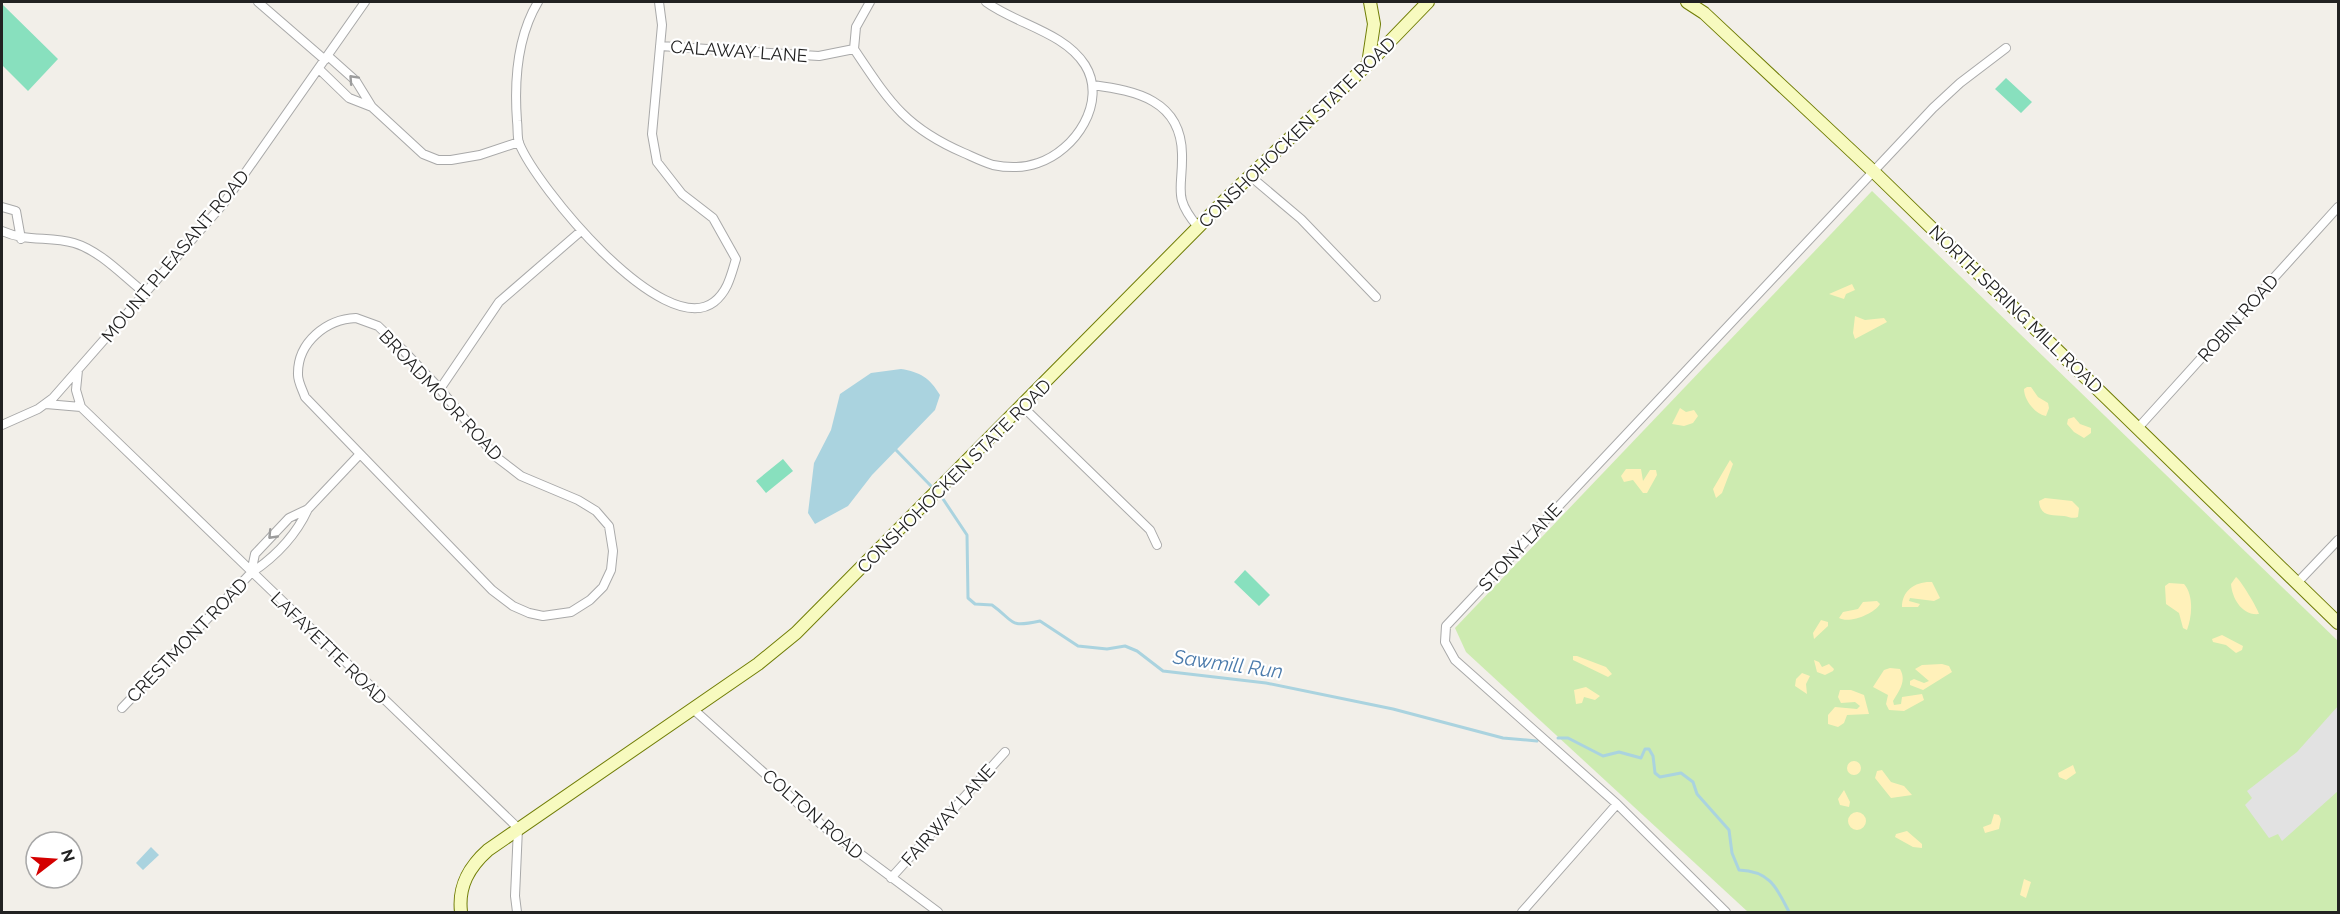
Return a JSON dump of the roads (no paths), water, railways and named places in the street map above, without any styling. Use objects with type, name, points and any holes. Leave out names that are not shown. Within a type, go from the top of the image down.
[{"type":"main road","points":[[1368,64],[1374,24],[1370,2]]},
{"type":"main road","name":"CONSHOHOCKEN STATE ROAD","points":[[461,912],[462,888],[473,865],[488,850],[758,664],[796,633],[1198,227],[1368,64],[1428,2]]},
{"type":"main road","name":"NORTH SPRING MILL ROAD","points":[[1687,2],[1704,13],[1875,173],[2338,623]]},
{"type":"street","points":[[258,2],[356,81],[372,107],[423,154],[438,160],[470,157],[519,142]]},
{"type":"street","name":"MOUNT PLEASANT ROAD","points":[[2,425],[46,404],[146,294],[224,203],[365,2]]},
{"type":"street","points":[[538,2],[518,54],[516,95],[519,142],[541,181],[581,231],[650,293],[683,309],[712,303],[727,287],[736,259],[713,218],[682,194],[657,162],[652,134],[662,25],[659,2]]},
{"type":"street","points":[[870,2],[856,27],[854,49],[902,116],[934,140],[990,164],[1006,167],[1039,163],[1071,143],[1082,127],[1091,107],[1093,86],[1085,65],[1068,46],[986,2]]},
{"type":"street","name":"CALAWAY LANE","points":[[660,46],[819,56],[854,49]]},
{"type":"street","name":"STONY LANE","points":[[1726,912],[1617,804],[1455,660],[1445,642],[1446,626],[1953,89],[2006,48]]},
{"type":"street","points":[[319,69],[349,98],[372,107]]},
{"type":"street","points":[[1093,86],[1136,92],[1154,101],[1167,112],[1181,143],[1181,201],[1186,212],[1198,227]]},
{"type":"street","points":[[1250,176],[1301,219],[1376,297]]},
{"type":"street","points":[[2,207],[16,211],[21,239]]},
{"type":"street","name":"ROBIN ROAD","points":[[2138,428],[2338,207]]},
{"type":"street","points":[[2,231],[21,239],[72,243],[89,249],[146,294]]},
{"type":"street","points":[[440,389],[499,302],[581,231]]},
{"type":"street","name":"BROADMOOR ROAD","points":[[356,318],[378,326],[440,389],[495,456],[521,476],[578,500],[596,511],[609,526],[613,551],[611,570],[603,587],[591,600],[571,612],[556,615],[529,613],[513,606],[492,590],[360,454],[305,397],[298,375],[304,351],[311,338],[323,327],[340,319],[356,318]]},
{"type":"street","points":[[46,404],[81,407],[76,390],[78,370]]},
{"type":"street","points":[[1022,406],[1150,530],[1157,545]]},
{"type":"street","name":"LAFAYETTE ROAD","points":[[81,407],[518,828]]},
{"type":"street","points":[[251,573],[265,564],[299,528],[308,509],[360,454]]},
{"type":"street","points":[[251,573],[255,554],[288,518],[308,509]]},
{"type":"street","points":[[2297,582],[2338,540]]},
{"type":"street","name":"CRESTMONT ROAD","points":[[122,708],[251,573]]},
{"type":"street","name":"COLTON ROAD","points":[[693,709],[823,826],[938,912]]},
{"type":"street","name":"FAIRWAY LANE","points":[[891,878],[1005,752]]},
{"type":"street","points":[[1522,912],[1617,804]]},
{"type":"street","points":[[518,828],[515,896],[518,912]]},
{"type":"water","points":[[901,369],[919,374],[932,384],[940,395],[935,410],[872,475],[848,506],[815,524],[808,513],[814,463],[831,430],[840,394],[871,373]]},
{"type":"water","points":[[151,847],[159,855],[143,870],[136,863]]},
{"type":"waterway","name":"Sawmill Run","points":[[896,450],[931,486]]},
{"type":"waterway","name":"Sawmill Run","points":[[943,499],[967,535],[968,598],[975,604],[992,605],[1013,622],[1022,624],[1040,621],[1078,646],[1107,649],[1125,646],[1137,651],[1163,671],[1266,683],[1393,709],[1503,738],[1537,741]]},
{"type":"waterway","name":"Sawmill Run","points":[[1558,738],[1568,738],[1603,756],[1619,752],[1641,758],[1645,749],[1649,749],[1653,756],[1655,773],[1660,777],[1681,773],[1693,782],[1697,794],[1729,830],[1732,853],[1739,870],[1750,871],[1771,882],[1789,912]]}]
